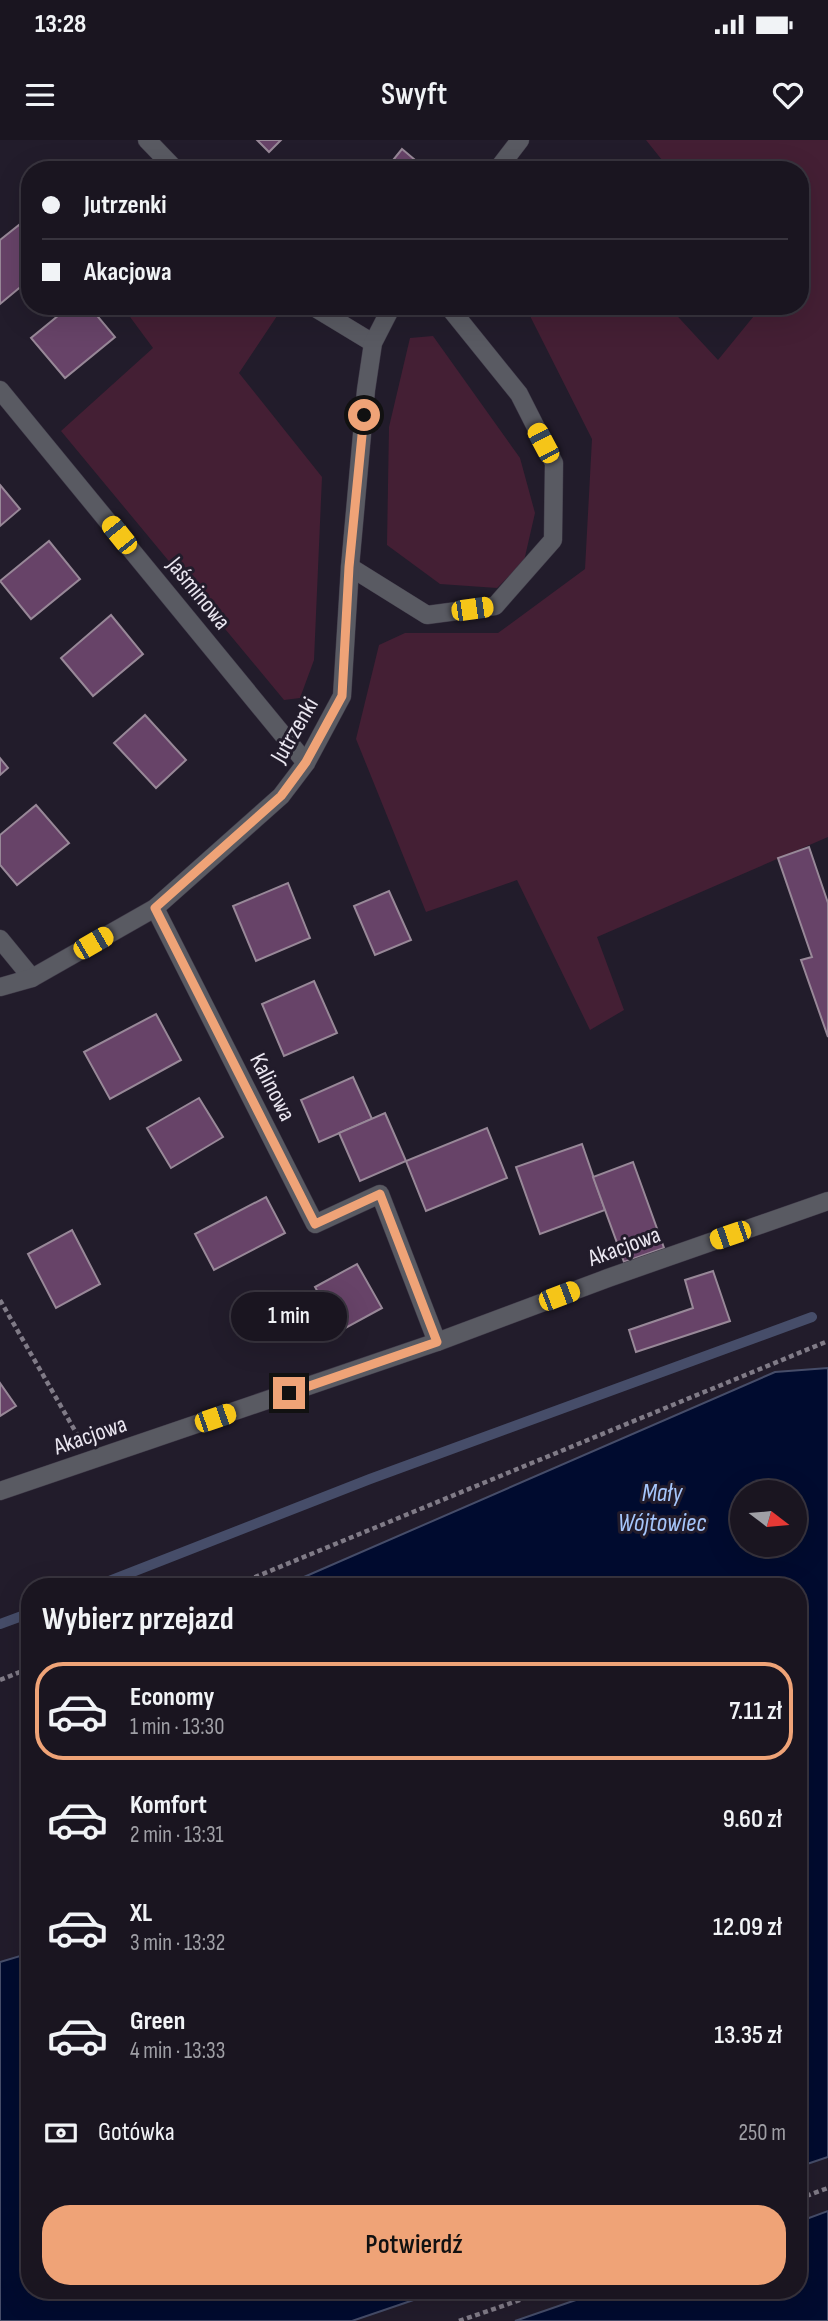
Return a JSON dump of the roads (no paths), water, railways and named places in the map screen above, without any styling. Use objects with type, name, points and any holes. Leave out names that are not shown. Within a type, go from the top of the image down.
[{"type":"street","points":[[147,140],[167,161]]},
{"type":"street","points":[[504,161],[520,140]]},
{"type":"street","points":[[327,315],[373,343]]},
{"type":"street","name":"Jutrzenki","points":[[0,988],[32,978],[155,908],[281,796],[306,762],[342,696],[349,567],[366,390],[373,343],[387,315]]},
{"type":"street","points":[[349,567],[427,615],[495,606],[553,540],[554,463],[519,394],[456,315]]},
{"type":"street","name":"Jaśminowa","points":[[0,390],[306,762]]},
{"type":"street","name":"Kalinowa","points":[[155,908],[315,1224],[380,1194],[437,1342]]},
{"type":"street","points":[[0,939],[32,978]]},
{"type":"street","name":"Akacjowa","points":[[0,1491],[437,1342],[608,1278],[828,1201]]},
{"type":"water","name":"Mały Wójtowiec","points":[[828,1368],[828,2157],[807,2164],[807,1578],[302,1578],[775,1372]]},
{"type":"water","points":[[21,1956],[21,2299],[417,2299],[352,2321],[0,2321],[0,1962]]},
{"type":"water","points":[[828,2211],[828,2321],[515,2321],[579,2299],[807,2299],[807,2219]]},
{"type":"waterway","points":[[117,1578],[370,1479],[812,1317]]},
{"type":"waterway","points":[[0,1624],[21,1616]]}]
